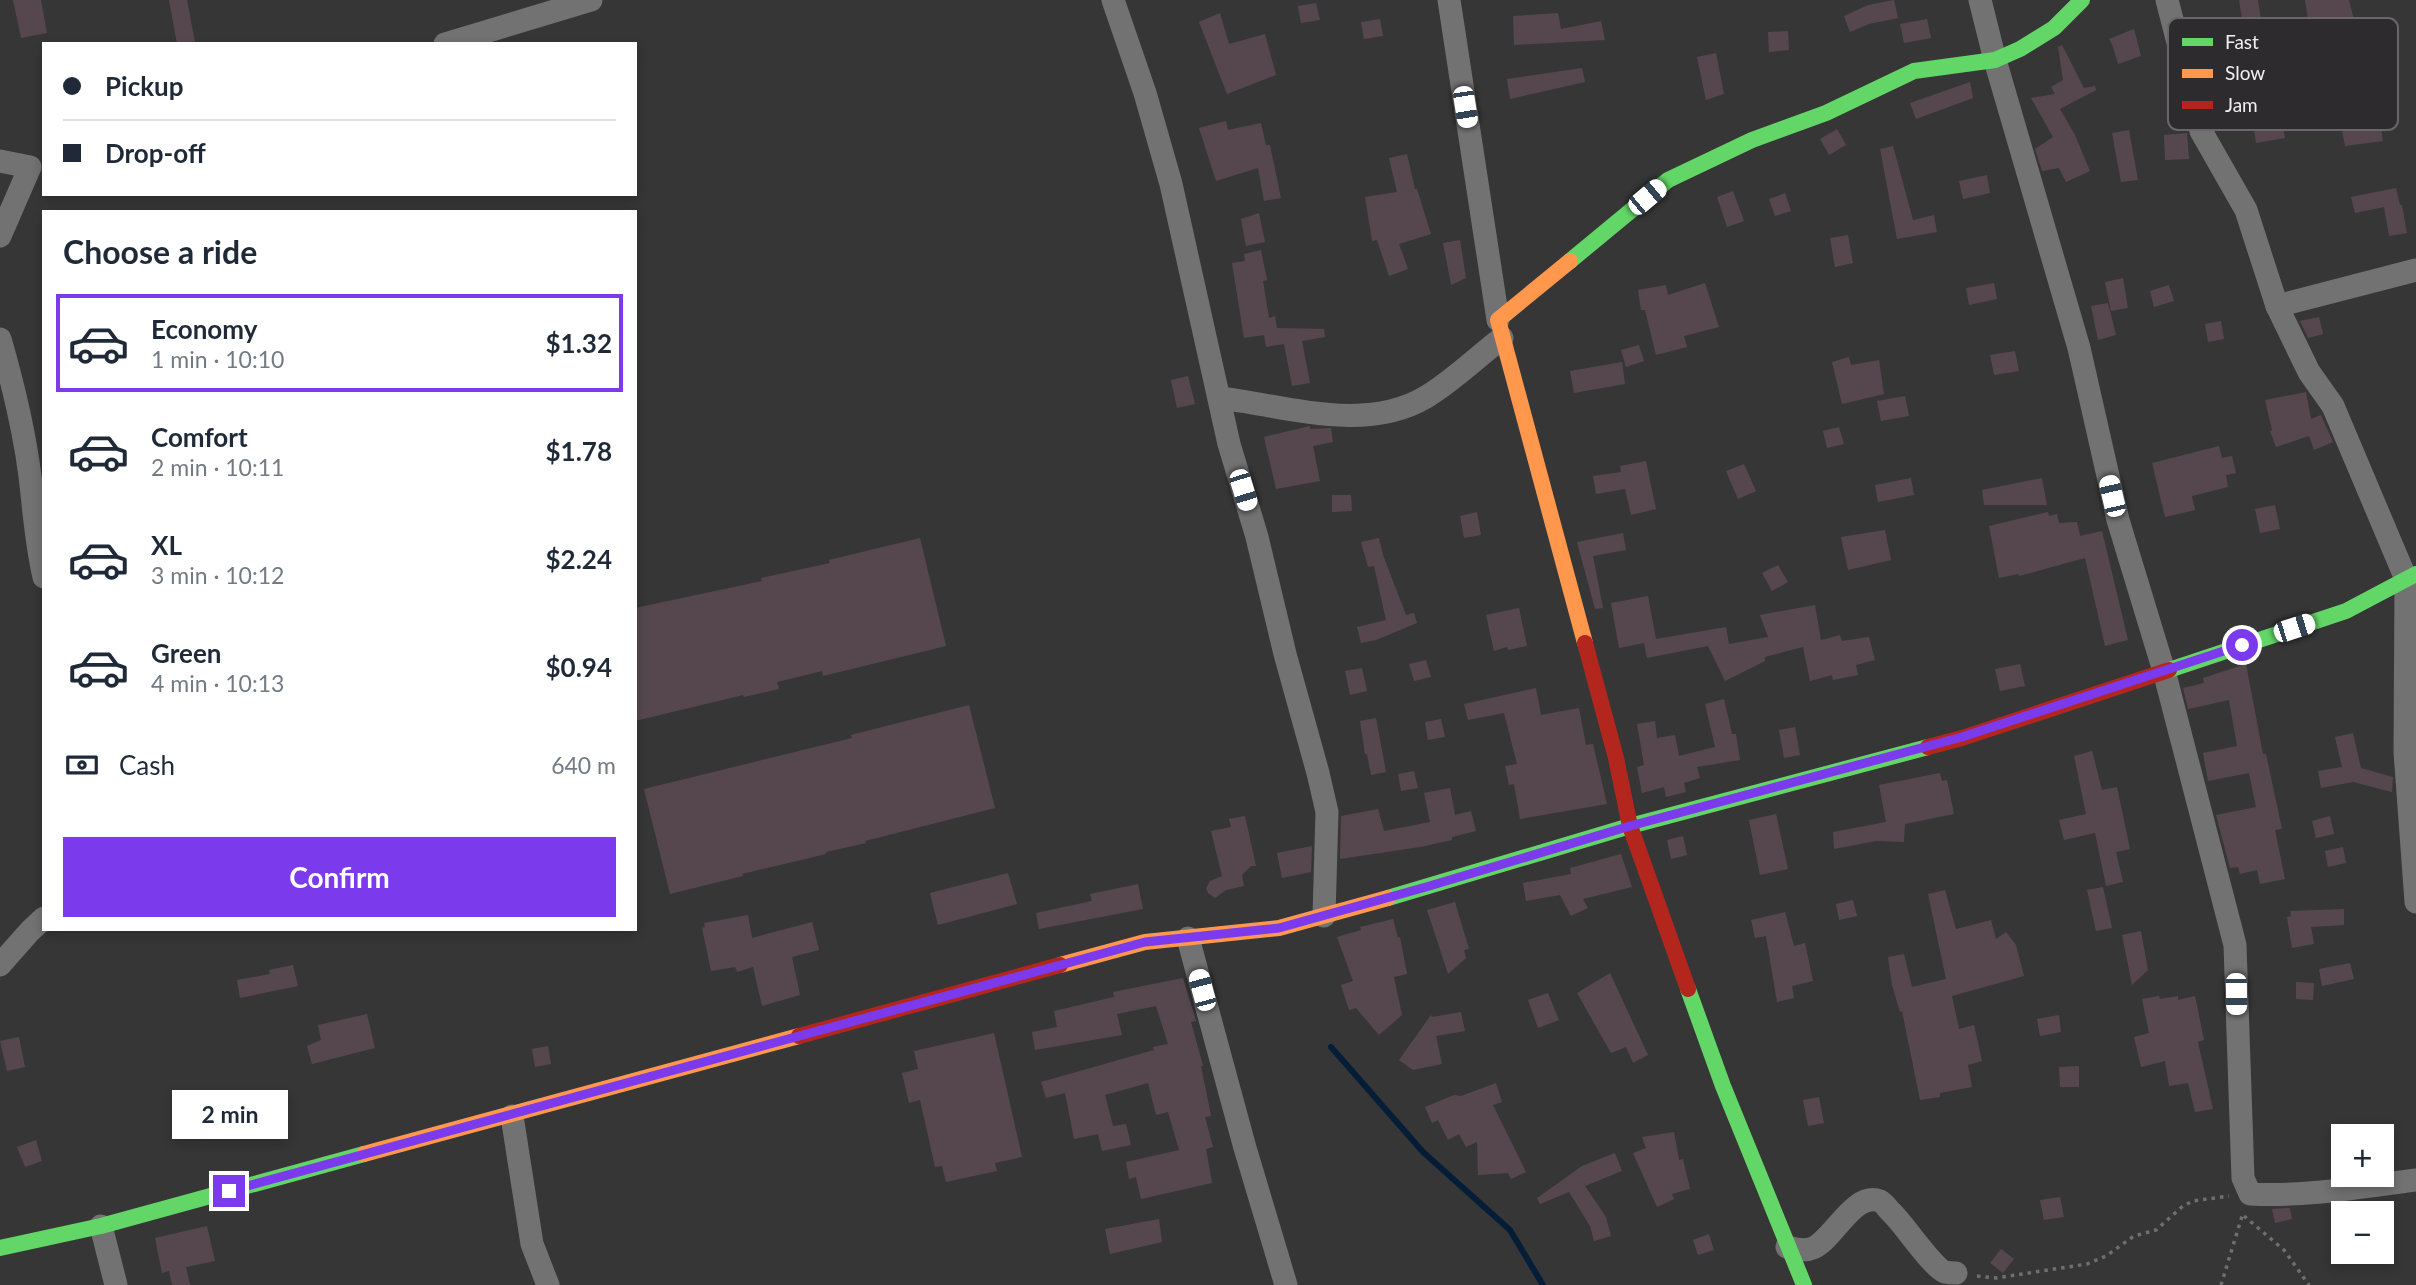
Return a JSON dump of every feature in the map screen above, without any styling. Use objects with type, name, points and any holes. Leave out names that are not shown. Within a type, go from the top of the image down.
[{"type":"street","points":[[452,42],[591,0]]},
{"type":"street","points":[[1113,0],[1145,93],[1171,184],[1228,444],[1257,537],[1324,799],[1324,916]]},
{"type":"street","points":[[1449,0],[1500,329],[1616,758],[1630,826],[1723,1086],[1804,1285]]},
{"type":"street","points":[[1980,0],[2079,348],[2118,520],[2164,671],[2235,945],[2246,1204],[2274,1195],[2343,1190],[2416,1180]]},
{"type":"street","points":[[1219,398],[1351,415],[1401,409],[1425,397],[1668,180],[1752,140],[1826,113],[1914,71],[1995,60],[2020,49],[2054,28],[2082,0]]},
{"type":"street","points":[[2167,0],[2172,18]]},
{"type":"street","points":[[2201,130],[2246,210],[2277,306],[2309,372],[2333,406],[2411,577],[2404,752],[2416,902]]},
{"type":"street","points":[[0,161],[37,165]]},
{"type":"street","points":[[0,172],[37,165]]},
{"type":"street","points":[[0,236],[37,165]]},
{"type":"street","points":[[2277,306],[2416,271]]},
{"type":"street","points":[[0,339],[17,397],[30,475],[36,544],[42,569]]},
{"type":"street","points":[[0,1248],[101,1226],[1145,942],[1279,928],[1324,916],[1630,826],[1962,737],[2346,611],[2411,577]]},
{"type":"street","points":[[0,965],[42,920]]},
{"type":"street","points":[[1188,938],[1245,1148],[1286,1285]]},
{"type":"street","points":[[512,1115],[532,1244],[548,1285]]},
{"type":"street","points":[[1787,1247],[1801,1251],[1811,1250],[1822,1243],[1857,1204],[1865,1200],[1880,1201],[1904,1224],[1937,1265],[1945,1272],[1956,1273]]},
{"type":"street","points":[[101,1226],[116,1285]]},
{"type":"path","points":[[1956,1273],[1996,1278],[2087,1264],[2106,1256],[2134,1236],[2156,1230],[2183,1206],[2193,1201],[2246,1204],[2309,1285]]},
{"type":"path","points":[[2221,1285],[2246,1204]]},
{"type":"building","points":[[13,0],[41,0],[47,33],[21,38]]},
{"type":"building","points":[[169,0],[187,0],[195,42],[177,42]]},
{"type":"building","points":[[1894,0],[1898,18],[1869,24],[1850,32],[1844,16],[1868,5]]},
{"type":"building","points":[[2239,0],[2258,0],[2261,18],[2242,18]]},
{"type":"building","points":[[2305,0],[2349,0],[2354,18],[2314,18],[2308,18]]},
{"type":"building","points":[[1316,3],[1320,20],[1301,23],[1298,6]]},
{"type":"building","points":[[1220,13],[1229,44],[1265,34],[1276,75],[1227,94],[1199,22]]},
{"type":"building","points":[[1558,13],[1561,29],[1601,21],[1605,40],[1514,45],[1513,16]]},
{"type":"building","points":[[1380,19],[1383,36],[1364,39],[1361,22]]},
{"type":"building","points":[[1927,19],[1931,38],[1904,43],[1900,24]]},
{"type":"building","points":[[2134,29],[2141,56],[2118,64],[2109,39]]},
{"type":"building","points":[[1788,31],[1789,50],[1769,52],[1768,32]]},
{"type":"building","points":[[2062,45],[2084,88],[2095,86],[2096,90],[2060,109],[2075,135],[2090,171],[2066,182],[2059,168],[2042,171],[2035,149],[2053,137],[2031,98],[2055,94],[2051,87],[2063,80],[2058,47]]},
{"type":"building","points":[[1716,53],[1724,94],[1706,100],[1697,57]]},
{"type":"building","points":[[1582,68],[1585,82],[1510,99],[1507,79]]},
{"type":"building","points":[[1970,82],[1973,98],[1916,119],[1910,103]]},
{"type":"building","points":[[1226,121],[1228,130],[1261,123],[1266,145],[1270,145],[1281,198],[1264,201],[1258,168],[1216,181],[1199,128]]},
{"type":"building","points":[[1837,129],[1846,145],[1829,155],[1820,139]]},
{"type":"building","points":[[2129,130],[2138,180],[2121,182],[2112,133]]},
{"type":"building","points":[[2254,130],[2284,130],[2285,138],[2256,143]]},
{"type":"building","points":[[2342,130],[2381,130],[2383,141],[2345,146]]},
{"type":"building","points":[[2187,133],[2189,159],[2165,160],[2164,135]]},
{"type":"building","points":[[1893,146],[1913,220],[1934,215],[1937,232],[1897,239],[1880,149]]},
{"type":"building","points":[[1407,154],[1415,189],[1431,234],[1399,244],[1408,269],[1389,276],[1377,240],[1372,241],[1365,197],[1397,192],[1389,158]]},
{"type":"building","points":[[1987,175],[1990,193],[1963,199],[1959,181]]},
{"type":"building","points":[[2396,188],[2407,233],[2389,236],[2384,207],[2355,213],[2351,197]]},
{"type":"building","points":[[1733,191],[1744,221],[1727,227],[1717,197]]},
{"type":"building","points":[[1785,193],[1791,211],[1775,216],[1769,199]]},
{"type":"building","points":[[1259,213],[1265,242],[1246,246],[1241,219]]},
{"type":"building","points":[[1848,235],[1853,263],[1835,267],[1830,238]]},
{"type":"building","points":[[1460,240],[1466,278],[1451,285],[1443,243]]},
{"type":"building","points":[[1261,250],[1267,280],[1263,281],[1269,318],[1275,316],[1277,328],[1324,329],[1325,337],[1302,341],[1310,383],[1292,386],[1284,344],[1266,347],[1264,335],[1244,338],[1232,263],[1245,261],[1244,254]]},
{"type":"building","points":[[2123,278],[2128,308],[2111,311],[2105,282]]},
{"type":"building","points":[[1705,283],[1719,327],[1684,336],[1687,347],[1656,355],[1645,310],[1641,310],[1638,290],[1666,285],[1668,295]]},
{"type":"building","points":[[1994,283],[1997,299],[1969,305],[1966,288]]},
{"type":"building","points":[[2169,285],[2174,301],[2154,307],[2150,291]]},
{"type":"building","points":[[2108,303],[2116,335],[2098,340],[2091,306]]},
{"type":"building","points":[[2319,317],[2323,334],[2308,338],[2300,321]]},
{"type":"building","points":[[2221,321],[2224,339],[2208,342],[2205,324]]},
{"type":"building","points":[[1639,345],[1644,361],[1626,367],[1621,350]]},
{"type":"building","points":[[2015,351],[2019,371],[1994,375],[1990,355]]},
{"type":"building","points":[[1849,357],[1851,365],[1879,360],[1884,394],[1842,404],[1832,362]]},
{"type":"building","points":[[1622,362],[1625,384],[1574,393],[1570,371]]},
{"type":"building","points":[[1188,376],[1195,404],[1177,408],[1171,380]]},
{"type":"building","points":[[2306,392],[2311,419],[2321,415],[2333,442],[2314,450],[2309,436],[2276,447],[2270,431],[2272,430],[2265,400]]},
{"type":"building","points":[[1905,396],[1909,416],[1881,421],[1877,401]]},
{"type":"building","points":[[1310,426],[1310,429],[1331,428],[1333,442],[1313,446],[1320,481],[1276,489],[1264,437]]},
{"type":"building","points":[[1839,427],[1844,444],[1827,448],[1823,431]]},
{"type":"building","points":[[2219,446],[2222,458],[2232,456],[2236,473],[2226,475],[2228,487],[2192,496],[2195,510],[2165,517],[2152,463]]},
{"type":"building","points":[[1646,461],[1656,509],[1631,515],[1625,489],[1596,494],[1593,476],[1621,472],[1620,466]]},
{"type":"building","points":[[1744,464],[1756,491],[1738,499],[1726,471]]},
{"type":"building","points":[[1911,478],[1914,495],[1878,502],[1875,485]]},
{"type":"building","points":[[2042,478],[2047,505],[1984,505],[1982,490]]},
{"type":"building","points":[[1332,495],[1351,495],[1352,511],[1332,512]]},
{"type":"building","points":[[2275,505],[2280,529],[2260,533],[2255,509]]},
{"type":"building","points":[[1477,512],[1481,535],[1464,538],[1460,516]]},
{"type":"building","points":[[2048,512],[2049,516],[2057,514],[2059,523],[2077,522],[2080,536],[2102,531],[2128,640],[2105,646],[2085,558],[2019,576],[1999,578],[1989,526]]},
{"type":"building","points":[[1885,530],[1891,560],[1848,570],[1841,537]]},
{"type":"building","points":[[1623,533],[1626,550],[1593,556],[1603,608],[1595,609],[1577,542]]},
{"type":"building","points":[[920,538],[946,646],[823,676],[822,671],[777,682],[779,689],[637,721],[637,608],[762,581],[761,578],[830,563],[829,560]]},
{"type":"building","points":[[1379,538],[1406,615],[1414,613],[1417,623],[1376,640],[1361,643],[1357,627],[1386,620],[1374,566],[1368,567],[1361,542]]},
{"type":"building","points":[[1778,565],[1788,582],[1772,591],[1762,573]]},
{"type":"building","points":[[1648,596],[1656,639],[1726,627],[1729,644],[1768,637],[1760,615],[1815,605],[1821,640],[1840,635],[1842,641],[1869,637],[1875,660],[1856,665],[1858,675],[1833,680],[1832,675],[1810,681],[1803,647],[1765,657],[1765,661],[1725,681],[1708,646],[1647,658],[1644,643],[1619,648],[1611,603]]},
{"type":"building","points":[[1519,608],[1527,646],[1494,651],[1486,615]]},
{"type":"building","points":[[1426,660],[1431,677],[1414,681],[1409,664]]},
{"type":"building","points":[[2020,664],[2025,686],[2000,691],[1995,669]]},
{"type":"building","points":[[2246,664],[2263,754],[2266,754],[2282,829],[2275,830],[2285,879],[2260,884],[2257,870],[2240,874],[2238,867],[2230,868],[2216,815],[2256,807],[2249,773],[2208,781],[2203,753],[2237,746],[2229,700],[2188,709],[2183,688],[2204,683],[2203,678]]},
{"type":"building","points":[[1362,668],[1367,691],[1350,695],[1345,671]]},
{"type":"building","points":[[1536,688],[1541,715],[1579,708],[1586,745],[1593,744],[1607,804],[1520,819],[1514,784],[1509,785],[1505,766],[1517,764],[1504,713],[1468,720],[1464,704]]},
{"type":"building","points":[[1724,699],[1732,734],[1736,734],[1740,760],[1697,767],[1700,778],[1684,783],[1686,792],[1666,797],[1664,787],[1642,793],[1637,767],[1644,765],[1637,724],[1655,721],[1657,738],[1675,735],[1679,756],[1715,747],[1705,704]]},
{"type":"building","points":[[969,705],[995,808],[670,894],[644,789],[852,738],[851,735]]},
{"type":"building","points":[[1376,718],[1386,772],[1371,775],[1360,721]]},
{"type":"building","points":[[1441,719],[1445,737],[1428,740],[1425,722]]},
{"type":"building","points":[[1795,727],[1800,755],[1784,758],[1779,730]]},
{"type":"building","points":[[2353,733],[2361,768],[2393,777],[2392,792],[2353,782],[2321,788],[2318,771],[2342,767],[2335,737]]},
{"type":"building","points":[[2092,751],[2102,790],[2117,787],[2130,849],[2116,852],[2123,882],[2106,886],[2095,833],[2064,840],[2059,820],[2086,814],[2074,756]]},
{"type":"building","points":[[1414,771],[1418,788],[1401,791],[1398,774]]},
{"type":"building","points":[[1940,773],[1942,781],[1947,780],[1954,814],[1905,824],[1904,842],[1876,841],[1834,849],[1833,832],[1886,822],[1879,785]]},
{"type":"building","points":[[1450,788],[1455,815],[1471,811],[1476,831],[1420,847],[1340,859],[1341,816],[1378,809],[1384,831],[1430,822],[1424,793]]},
{"type":"building","points":[[1776,814],[1788,869],[1760,875],[1749,820]]},
{"type":"building","points":[[1245,816],[1256,866],[1251,866],[1242,875],[1244,886],[1226,890],[1215,898],[1206,888],[1210,881],[1222,876],[1211,831],[1231,827],[1229,819]]},
{"type":"building","points":[[2330,816],[2334,834],[2316,838],[2312,821]]},
{"type":"building","points":[[1683,836],[1687,855],[1671,859],[1667,840]]},
{"type":"building","points":[[1312,846],[1311,872],[1282,878],[1277,853]]},
{"type":"building","points":[[2343,847],[2346,863],[2328,867],[2325,851]]},
{"type":"building","points":[[1621,854],[1632,887],[1583,899],[1588,908],[1571,916],[1560,895],[1526,901],[1523,883],[1571,874],[1570,868]]},
{"type":"building","points":[[1008,873],[1017,904],[938,925],[930,893]]},
{"type":"building","points":[[1138,884],[1143,909],[1039,929],[1036,913],[1092,901],[1090,894]]},
{"type":"building","points":[[2103,887],[2112,928],[2096,931],[2087,890]]},
{"type":"building","points":[[1945,890],[1956,929],[1991,920],[1996,939],[2006,932],[2016,945],[2024,976],[1952,996],[1959,1029],[1974,1025],[1982,1061],[1968,1065],[1972,1087],[1920,1100],[1902,1011],[1900,1012],[1892,985],[1888,957],[1904,954],[1912,987],[1946,979],[1928,894]]},
{"type":"building","points":[[1853,900],[1857,916],[1839,920],[1836,904]]},
{"type":"building","points":[[1455,902],[1469,949],[1464,950],[1466,958],[1448,974],[1427,910]]},
{"type":"building","points":[[2344,909],[2344,925],[2311,927],[2314,944],[2292,948],[2287,917],[2291,916],[2290,911]]},
{"type":"building","points":[[1785,912],[1794,946],[1805,943],[1813,981],[1792,986],[1794,998],[1777,1002],[1766,936],[1755,938],[1751,920]]},
{"type":"building","points":[[748,915],[752,938],[812,922],[819,950],[792,957],[800,995],[762,1006],[753,967],[737,972],[735,967],[711,971],[702,928],[705,927],[704,923]]},
{"type":"building","points":[[1393,919],[1398,938],[1400,937],[1407,974],[1394,977],[1402,1015],[1379,1035],[1356,1008],[1349,1010],[1341,985],[1353,981],[1337,937],[1361,930],[1360,927]]},
{"type":"building","points":[[2141,931],[2148,970],[2132,985],[2122,935]]},
{"type":"building","points":[[2350,963],[2354,979],[2322,986],[2319,969]]},
{"type":"building","points":[[293,965],[298,986],[240,998],[237,980],[270,974],[269,970]]},
{"type":"building","points":[[1610,973],[1648,1055],[1633,1063],[1626,1047],[1611,1053],[1577,993]]},
{"type":"building","points":[[1183,978],[1196,1021],[1191,1022],[1203,1066],[1211,1116],[1205,1117],[1213,1147],[1206,1149],[1212,1183],[1141,1199],[1136,1177],[1129,1179],[1126,1162],[1179,1150],[1168,1112],[1156,1115],[1148,1083],[1105,1095],[1113,1126],[1126,1124],[1131,1145],[1102,1151],[1098,1134],[1074,1139],[1065,1093],[1046,1098],[1041,1082],[1168,1044],[1156,1006],[1117,1014],[1122,1035],[1035,1050],[1032,1032],[1057,1027],[1054,1011],[1114,997],[1113,992]]},
{"type":"building","points":[[2296,982],[2314,983],[2313,1000],[2296,999]]},
{"type":"building","points":[[1548,993],[1559,1020],[1538,1028],[1528,1000]]},
{"type":"building","points":[[2159,996],[2160,999],[2178,996],[2178,1000],[2195,996],[2204,1040],[2198,1042],[2213,1109],[2195,1112],[2188,1083],[2169,1086],[2165,1061],[2141,1067],[2134,1037],[2149,1033],[2142,999]]},
{"type":"building","points":[[1461,1012],[1465,1031],[1436,1036],[1442,1064],[1413,1070],[1399,1060],[1431,1015]]},
{"type":"building","points":[[367,1014],[375,1048],[312,1064],[307,1046],[321,1040],[318,1025]]},
{"type":"building","points":[[2059,1015],[2061,1032],[2040,1036],[2037,1019]]},
{"type":"building","points":[[994,1033],[1022,1157],[995,1163],[997,1171],[946,1182],[942,1166],[935,1167],[920,1100],[909,1103],[902,1073],[918,1069],[914,1051]]},
{"type":"building","points":[[19,1037],[25,1067],[7,1071],[0,1041]]},
{"type":"building","points":[[548,1046],[551,1064],[535,1067],[532,1049]]},
{"type":"building","points":[[2079,1066],[2079,1087],[2060,1087],[2059,1067]]},
{"type":"building","points":[[1496,1083],[1502,1102],[1493,1105],[1526,1172],[1511,1179],[1508,1173],[1478,1175],[1477,1142],[1466,1147],[1459,1134],[1448,1140],[1438,1120],[1432,1123],[1425,1107]]},
{"type":"building","points":[[255,1093],[260,1117],[239,1121],[234,1097]]},
{"type":"building","points":[[1819,1097],[1824,1123],[1808,1126],[1803,1100]]},
{"type":"building","points":[[1674,1132],[1679,1160],[1683,1159],[1690,1189],[1672,1194],[1674,1199],[1657,1207],[1633,1153],[1646,1148],[1642,1137]]},
{"type":"building","points":[[36,1140],[42,1161],[25,1167],[17,1147]]},
{"type":"building","points":[[1615,1153],[1622,1171],[1585,1186],[1606,1217],[1611,1236],[1594,1241],[1590,1226],[1569,1192],[1540,1204],[1537,1198],[1582,1166]]},
{"type":"building","points":[[2060,1197],[2064,1217],[2044,1220],[2040,1200]]},
{"type":"building","points":[[2290,1208],[2292,1219],[2275,1223],[2272,1209]]},
{"type":"building","points":[[1159,1219],[1162,1242],[1110,1254],[1105,1229]]},
{"type":"building","points":[[207,1226],[215,1261],[186,1267],[190,1285],[172,1285],[169,1271],[162,1273],[155,1238]]},
{"type":"building","points":[[1709,1234],[1714,1250],[1698,1255],[1693,1240]]},
{"type":"building","points":[[2001,1249],[2014,1259],[2003,1273],[1990,1263]]},
{"type":"waterway","points":[[1331,1047],[1423,1152],[1510,1230],[1543,1285]]},
{"type":"traffic: fast","points":[[1570,261],[1668,180],[1752,140],[1826,113],[1914,71],[1995,60],[2020,49],[2054,28],[2082,0]]},
{"type":"traffic: fast","points":[[2169,670],[2346,611],[2416,574]]},
{"type":"traffic: fast","points":[[1388,898],[1630,826],[1928,747]]},
{"type":"traffic: fast","points":[[1688,989],[1723,1086],[1804,1285]]},
{"type":"traffic: fast","points":[[0,1248],[101,1226],[364,1154]]},
{"type":"traffic: slow","points":[[1570,261],[1498,320],[1585,643]]},
{"type":"traffic: slow","points":[[1060,965],[1145,942],[1279,928],[1388,898]]},
{"type":"traffic: slow","points":[[364,1154],[799,1036]]},
{"type":"traffic: jam","points":[[1585,643],[1616,758],[1630,826],[1688,989]]},
{"type":"traffic: jam","points":[[1928,747],[2169,670]]},
{"type":"traffic: jam","points":[[799,1036],[1060,965]]},
{"type":"route","points":[[229,1191],[1145,942],[1279,928],[1630,826],[1962,737],[2242,645]]}]
